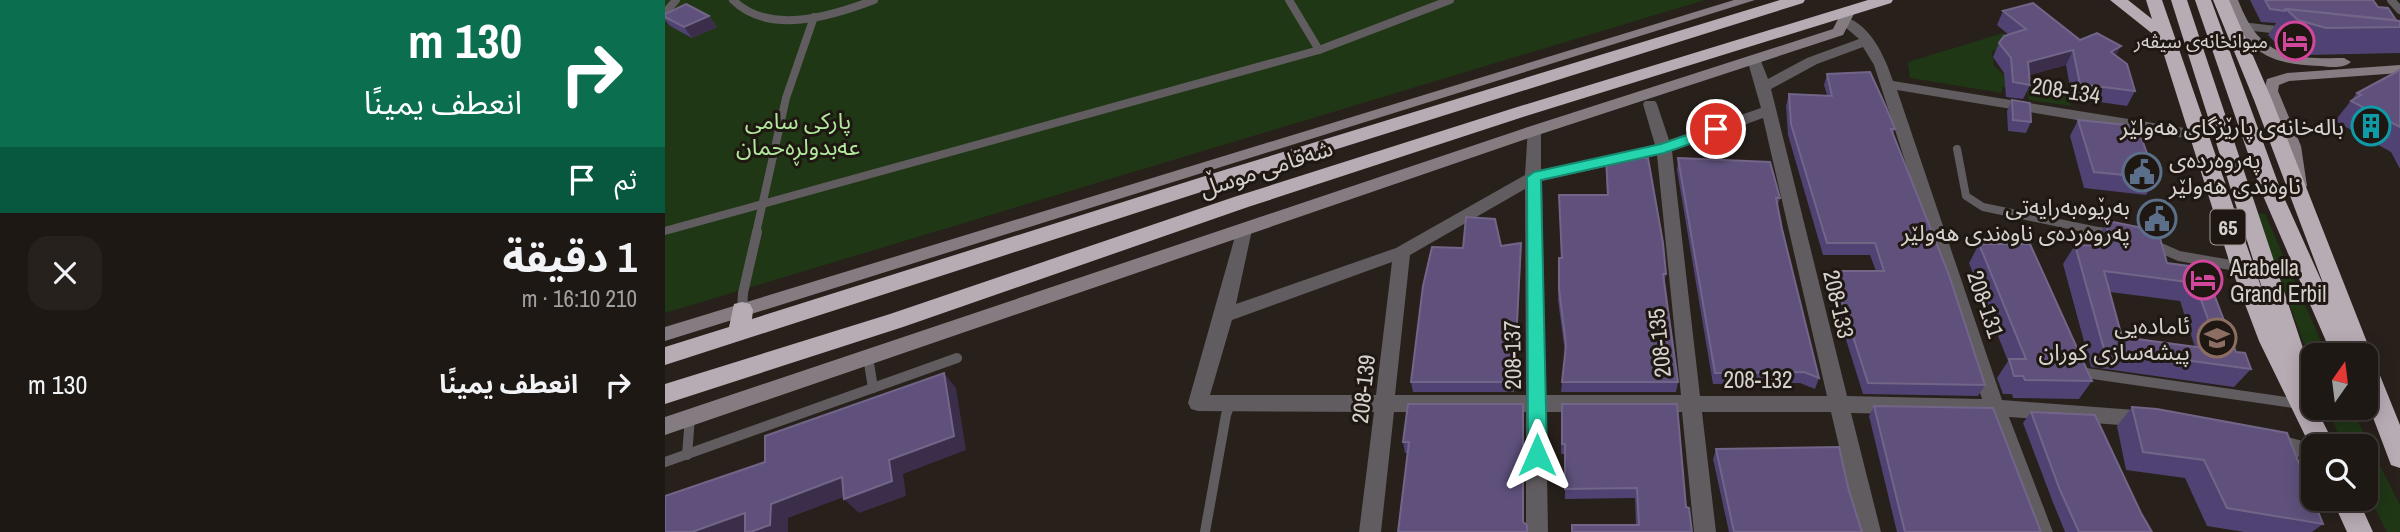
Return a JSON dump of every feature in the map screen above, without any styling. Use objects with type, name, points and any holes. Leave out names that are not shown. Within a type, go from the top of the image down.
[{"type":"highway","name":"شەقامی موسڵ","points":[[665,356],[741,321],[1153,199],[1797,0]]},
{"type":"highway","name":"شەقامی موسڵ","points":[[665,394],[895,321],[1241,202],[1520,112],[1846,17],[1885,0]]},
{"type":"highway","points":[[2118,0],[2163,36]]},
{"type":"highway","name":"65","points":[[2154,0],[2163,36],[2242,267],[2270,341],[2301,403]]},
{"type":"highway","name":"65","points":[[2179,0],[2320,434]]},
{"type":"highway","name":"65","points":[[2203,0],[2271,191],[2338,343]]},
{"type":"highway","points":[[2221,0],[2356,343]]},
{"type":"highway","points":[[1228,176],[1223,190],[1229,198],[1241,202]]},
{"type":"highway","points":[[1153,199],[1167,211],[1164,227]]},
{"type":"highway","points":[[2378,400],[2400,459]]},
{"type":"highway","points":[[2377,420],[2400,459]]},
{"type":"highway","points":[[2350,511],[2360,532]]},
{"type":"street","points":[[665,334],[741,321],[1748,0]]},
{"type":"street","points":[[2231,0],[2241,26],[2250,38],[2287,59],[2330,62],[2400,60]]},
{"type":"street","points":[[665,426],[1533,131],[1838,32],[1846,17]]},
{"type":"street","name":"208-131","points":[[1846,17],[1863,35],[1881,65],[1995,408],[2042,532]]},
{"type":"street","points":[[2241,26],[2307,34]]},
{"type":"street","points":[[1763,87],[1812,61],[1866,41]]},
{"type":"street","name":"208-133","points":[[1754,59],[1769,110],[1870,532]]},
{"type":"street","points":[[2300,198],[2293,146],[2270,91],[2272,82],[2297,76],[2400,69]]},
{"type":"street","name":"208-134","points":[[1886,84],[2197,135]]},
{"type":"street","name":"208-135","points":[[1650,104],[1664,148],[1689,404],[1705,532]]},
{"type":"street","points":[[1224,314],[1402,252],[1534,177],[1664,148],[1769,110]]},
{"type":"street","name":"208-137","points":[[1533,131],[1538,532]]},
{"type":"street","points":[[1224,314],[1244,230]]},
{"type":"street","name":"208-139","points":[[1370,532],[1402,252]]},
{"type":"street","name":"208-132","points":[[1224,314],[1198,403],[1838,404],[1995,408],[2141,417],[2168,422]]},
{"type":"street","points":[[2249,437],[2301,449]]},
{"type":"lane","points":[[665,13],[676,0]]},
{"type":"lane","points":[[733,0],[743,11],[756,16],[782,19],[814,17],[874,0]]},
{"type":"lane","points":[[1289,0],[1319,50]]},
{"type":"lane","points":[[665,231],[1319,50],[1450,0]]},
{"type":"lane","points":[[2391,0],[2400,10]]},
{"type":"lane","points":[[741,321],[743,293],[786,99],[814,17]]},
{"type":"lane","points":[[1957,149],[1966,196],[1983,207],[2123,236]]},
{"type":"lane","points":[[2141,240],[2179,256],[2242,267]]},
{"type":"lane","points":[[868,357],[873,388]]},
{"type":"lane","points":[[665,462],[957,358]]},
{"type":"lane","points":[[2071,368],[2082,374],[2301,405]]},
{"type":"lane","points":[[1205,532],[1226,415],[1231,401]]},
{"type":"lane","points":[[687,454],[690,417]]},
{"type":"green space","name":"پارکی سامی عەبدولڕەحمان","points":[[665,0],[1705,0],[665,313]]},
{"type":"green space","points":[[2003,33],[2019,45],[1992,51],[1994,66],[2027,89],[2066,88],[2071,106],[2029,100],[2027,93],[2002,87],[2002,93],[1910,78],[1908,62]]},
{"type":"green space","points":[[2256,213],[2265,214],[2322,343],[2304,343]]},
{"type":"green space","points":[[2333,420],[2357,420],[2364,434],[2338,434]]},
{"type":"green space","points":[[2378,461],[2400,505],[2400,532],[2387,532],[2376,511]]},
{"type":"building","points":[[2265,0],[2373,0],[2378,7],[2388,8],[2396,20],[2270,9]]},
{"type":"building","points":[[2033,3],[2080,40],[2097,33],[2121,46],[2111,52],[2127,64],[2135,91],[2080,84],[2073,50],[2028,62],[2030,85],[2013,82],[2011,58],[1999,43],[2004,36],[2026,29],[2003,11]]},
{"type":"building","points":[[686,4],[709,16],[684,27],[665,17],[665,14]]},
{"type":"building","points":[[2286,9],[2400,21],[2400,27],[2326,28],[2298,20]]},
{"type":"building","points":[[2400,70],[2400,127],[2351,101],[2361,95],[2357,93]]},
{"type":"building","points":[[1870,72],[1895,129],[1891,129],[1949,275],[1985,385],[1868,383],[1832,271],[1884,271],[1875,243],[1827,243],[1791,124],[1789,94],[1832,96],[1827,74]]},
{"type":"building","points":[[2012,100],[2030,103],[2031,122],[2013,120]]},
{"type":"building","points":[[2078,120],[2137,126],[2156,178],[2094,172]]},
{"type":"building","points":[[1606,158],[1648,158],[1663,243],[1666,274],[1663,274],[1678,382],[1562,382],[1566,345],[1559,289],[1559,258],[1562,258],[1559,195],[1608,195]]},
{"type":"building","points":[[1678,158],[1770,162],[1780,198],[1776,198],[1782,229],[1819,378],[1804,372],[1715,373]]},
{"type":"building","points":[[1466,217],[1495,219],[1501,246],[1521,243],[1514,382],[1411,382],[1423,286],[1432,247],[1463,248]]},
{"type":"building","points":[[2108,221],[2158,231],[2167,263],[2204,268],[2236,352],[2245,353],[2251,369],[2104,349],[2075,245],[2106,246]],"holes":[[[2104,271],[2195,283],[2219,350],[2122,337]]]},
{"type":"building","points":[[1979,244],[2030,244],[2092,381],[2025,380],[2023,376],[2014,376],[2009,359],[2026,359]]},
{"type":"building","points":[[944,373],[954,436],[889,460],[892,481],[844,499],[842,477],[771,504],[770,525],[750,532],[745,532],[745,513],[692,532],[665,532],[665,496],[765,462],[765,436]]},
{"type":"building","points":[[1408,404],[1523,404],[1523,522],[1527,525],[1527,532],[1398,532],[1409,442],[1403,442]]},
{"type":"building","points":[[1562,404],[1677,404],[1686,507],[1689,508],[1692,532],[1572,532],[1572,525],[1639,525],[1637,488],[1565,489]]},
{"type":"building","points":[[1874,406],[1993,408],[2041,532],[1905,532]]},
{"type":"building","points":[[2132,407],[2157,409],[2287,433],[2301,468],[2301,511],[2318,511],[2323,524],[2227,508],[2204,460],[2143,452]]},
{"type":"building","points":[[2031,412],[2095,415],[2152,532],[2079,532]]},
{"type":"building","points":[[1839,447],[1862,532],[1734,532],[1716,449]]},
{"type":"place","name":"میوانخانەی سیڤەر","points":[[2295,41]]},
{"type":"place","name":"بالەخانەی پارێزگای هەولێر","points":[[2371,126]]},
{"type":"place","name":"پەروەردەی ناوەندی هەولێر","points":[[2142,172]]},
{"type":"place","name":"بەڕێوەبەرایەتی پەروەردەی ناوەندی هەولێر","points":[[2157,219]]},
{"type":"place","name":"Arabella Grand Erbil","points":[[2203,280]]},
{"type":"place","name":"ئامادەیی پیشەسازی کوران","points":[[2217,338]]},
{"type":"route","points":[[1537,455],[1534,177],[1664,148],[1716,129]]}]
